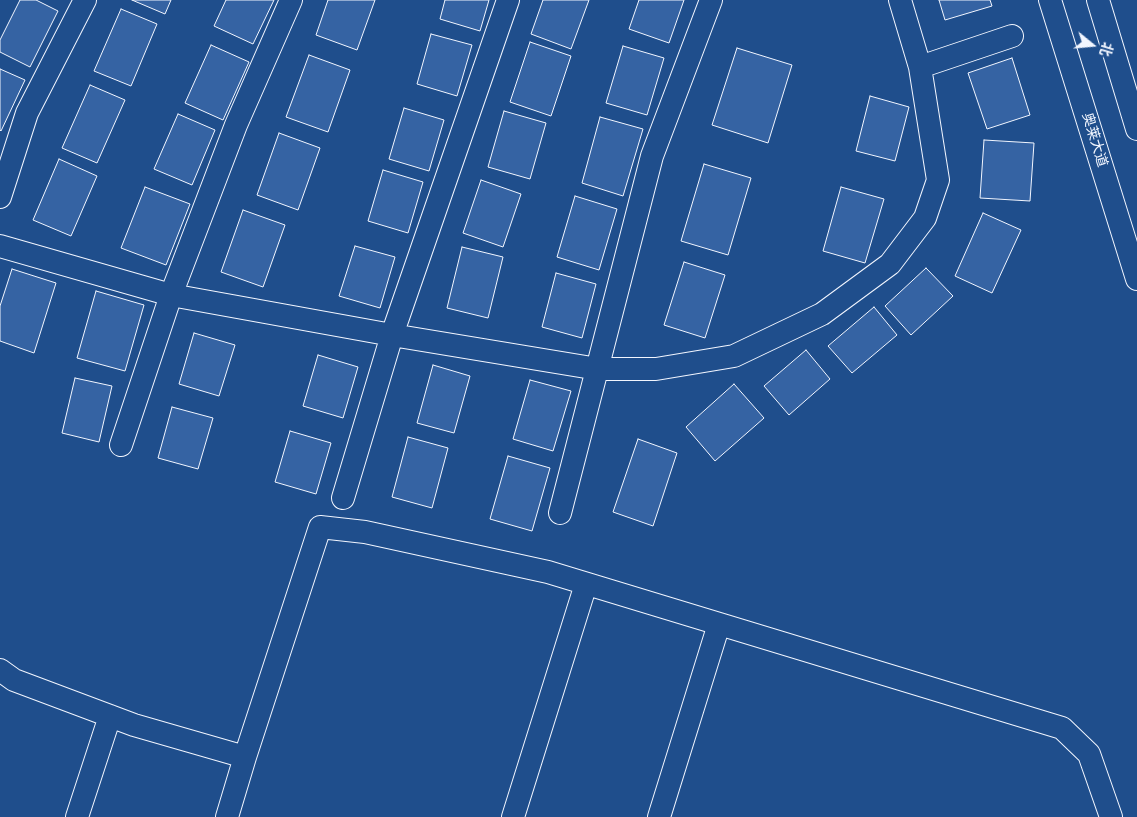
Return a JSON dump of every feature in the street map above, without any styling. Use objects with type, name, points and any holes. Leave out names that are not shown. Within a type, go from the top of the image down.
[{"type":"street","points":[[0,196],[26,113],[85,0]]},
{"type":"street","points":[[121,445],[171,295],[236,125],[291,0]]},
{"type":"street","points":[[343,498],[392,334],[508,0]]},
{"type":"street","points":[[560,513],[652,156],[712,0]]},
{"type":"street","points":[[0,246],[171,295],[598,369],[656,369],[734,356],[822,314],[890,264],[925,218],[938,180],[920,67],[900,0]]},
{"type":"street","name":"奥莱大道","points":[[1050,0],[1137,279]]},
{"type":"street","points":[[1098,0],[1137,129]]},
{"type":"street","points":[[920,67],[1012,36]]},
{"type":"street","points":[[227,817],[320,527],[365,532],[548,572],[1062,728],[1089,754],[1111,817]]},
{"type":"street","points":[[513,817],[586,584]]},
{"type":"street","points":[[659,817],[719,624]]},
{"type":"street","points":[[0,670],[14,680],[134,725],[245,757]]},
{"type":"street","points":[[78,817],[110,716]]},
{"type":"building","points":[[20,0],[36,0],[58,11],[30,67],[0,52],[0,40]]},
{"type":"building","points":[[132,0],[171,0],[165,14]]},
{"type":"building","points":[[226,0],[274,0],[253,44],[214,26]]},
{"type":"building","points":[[328,0],[375,0],[357,50],[316,35]]},
{"type":"building","points":[[445,0],[489,0],[480,31],[440,19]]},
{"type":"building","points":[[543,0],[589,0],[571,49],[531,34]]},
{"type":"building","points":[[639,0],[684,0],[669,43],[629,29]]},
{"type":"building","points":[[939,0],[990,0],[992,6],[945,20]]},
{"type":"building","points":[[121,9],[157,24],[131,86],[94,71]]},
{"type":"building","points":[[431,34],[472,45],[457,96],[417,84]]},
{"type":"building","points":[[530,42],[571,56],[551,116],[510,102]]},
{"type":"building","points":[[211,45],[249,62],[223,120],[185,103]]},
{"type":"building","points":[[623,46],[664,58],[647,115],[606,103]]},
{"type":"building","points":[[737,48],[792,65],[768,143],[712,125]]},
{"type":"building","points":[[309,55],[350,70],[328,132],[286,117]]},
{"type":"building","points":[[1012,58],[1030,115],[987,129],[968,73]]},
{"type":"building","points":[[0,69],[25,80],[1,131],[0,130]]},
{"type":"building","points":[[90,85],[125,100],[97,163],[62,148]]},
{"type":"building","points":[[870,96],[909,107],[895,161],[856,151]]},
{"type":"building","points":[[404,108],[444,120],[429,171],[389,159]]},
{"type":"building","points":[[504,111],[546,123],[530,179],[488,167]]},
{"type":"building","points":[[178,114],[215,130],[192,185],[154,169]]},
{"type":"building","points":[[600,117],[643,129],[623,196],[582,183]]},
{"type":"building","points":[[279,133],[320,148],[298,210],[257,195]]},
{"type":"building","points":[[984,140],[1034,143],[1030,201],[980,198]]},
{"type":"building","points":[[59,159],[97,176],[71,236],[33,220]]},
{"type":"building","points":[[704,164],[751,178],[728,255],[681,241]]},
{"type":"building","points":[[383,170],[423,182],[408,233],[368,221]]},
{"type":"building","points":[[481,180],[521,194],[503,247],[463,233]]},
{"type":"building","points":[[145,187],[190,204],[166,265],[121,248]]},
{"type":"building","points":[[841,187],[884,199],[865,263],[823,251]]},
{"type":"building","points":[[575,196],[617,209],[599,270],[557,257]]},
{"type":"building","points":[[243,210],[285,225],[263,287],[221,272]]},
{"type":"building","points":[[983,213],[1021,230],[992,293],[955,276]]},
{"type":"building","points":[[355,246],[395,257],[380,308],[339,296]]},
{"type":"building","points":[[462,247],[503,257],[488,318],[447,308]]},
{"type":"building","points":[[684,262],[725,275],[705,338],[664,325]]},
{"type":"building","points":[[926,268],[953,296],[911,335],[885,306]]},
{"type":"building","points":[[12,269],[56,283],[34,353],[0,341],[0,306]]},
{"type":"building","points":[[556,273],[596,284],[582,338],[542,327]]},
{"type":"building","points":[[96,291],[144,305],[125,371],[77,358]]},
{"type":"building","points":[[874,307],[897,335],[852,373],[828,346]]},
{"type":"building","points":[[194,333],[235,345],[219,396],[179,384]]},
{"type":"building","points":[[806,350],[830,379],[789,415],[764,386]]},
{"type":"building","points":[[318,355],[358,367],[343,418],[303,406]]},
{"type":"building","points":[[433,365],[470,376],[454,433],[417,423]]},
{"type":"building","points":[[75,378],[112,386],[99,442],[62,433]]},
{"type":"building","points":[[530,380],[571,391],[553,451],[513,439]]},
{"type":"building","points":[[734,384],[764,418],[715,461],[686,427]]},
{"type":"building","points":[[172,407],[213,418],[198,469],[158,458]]},
{"type":"building","points":[[290,431],[331,443],[316,494],[275,482]]},
{"type":"building","points":[[408,437],[448,448],[432,508],[392,497]]},
{"type":"building","points":[[638,439],[677,453],[653,526],[613,512]]},
{"type":"building","points":[[508,456],[550,468],[532,531],[490,519]]}]
